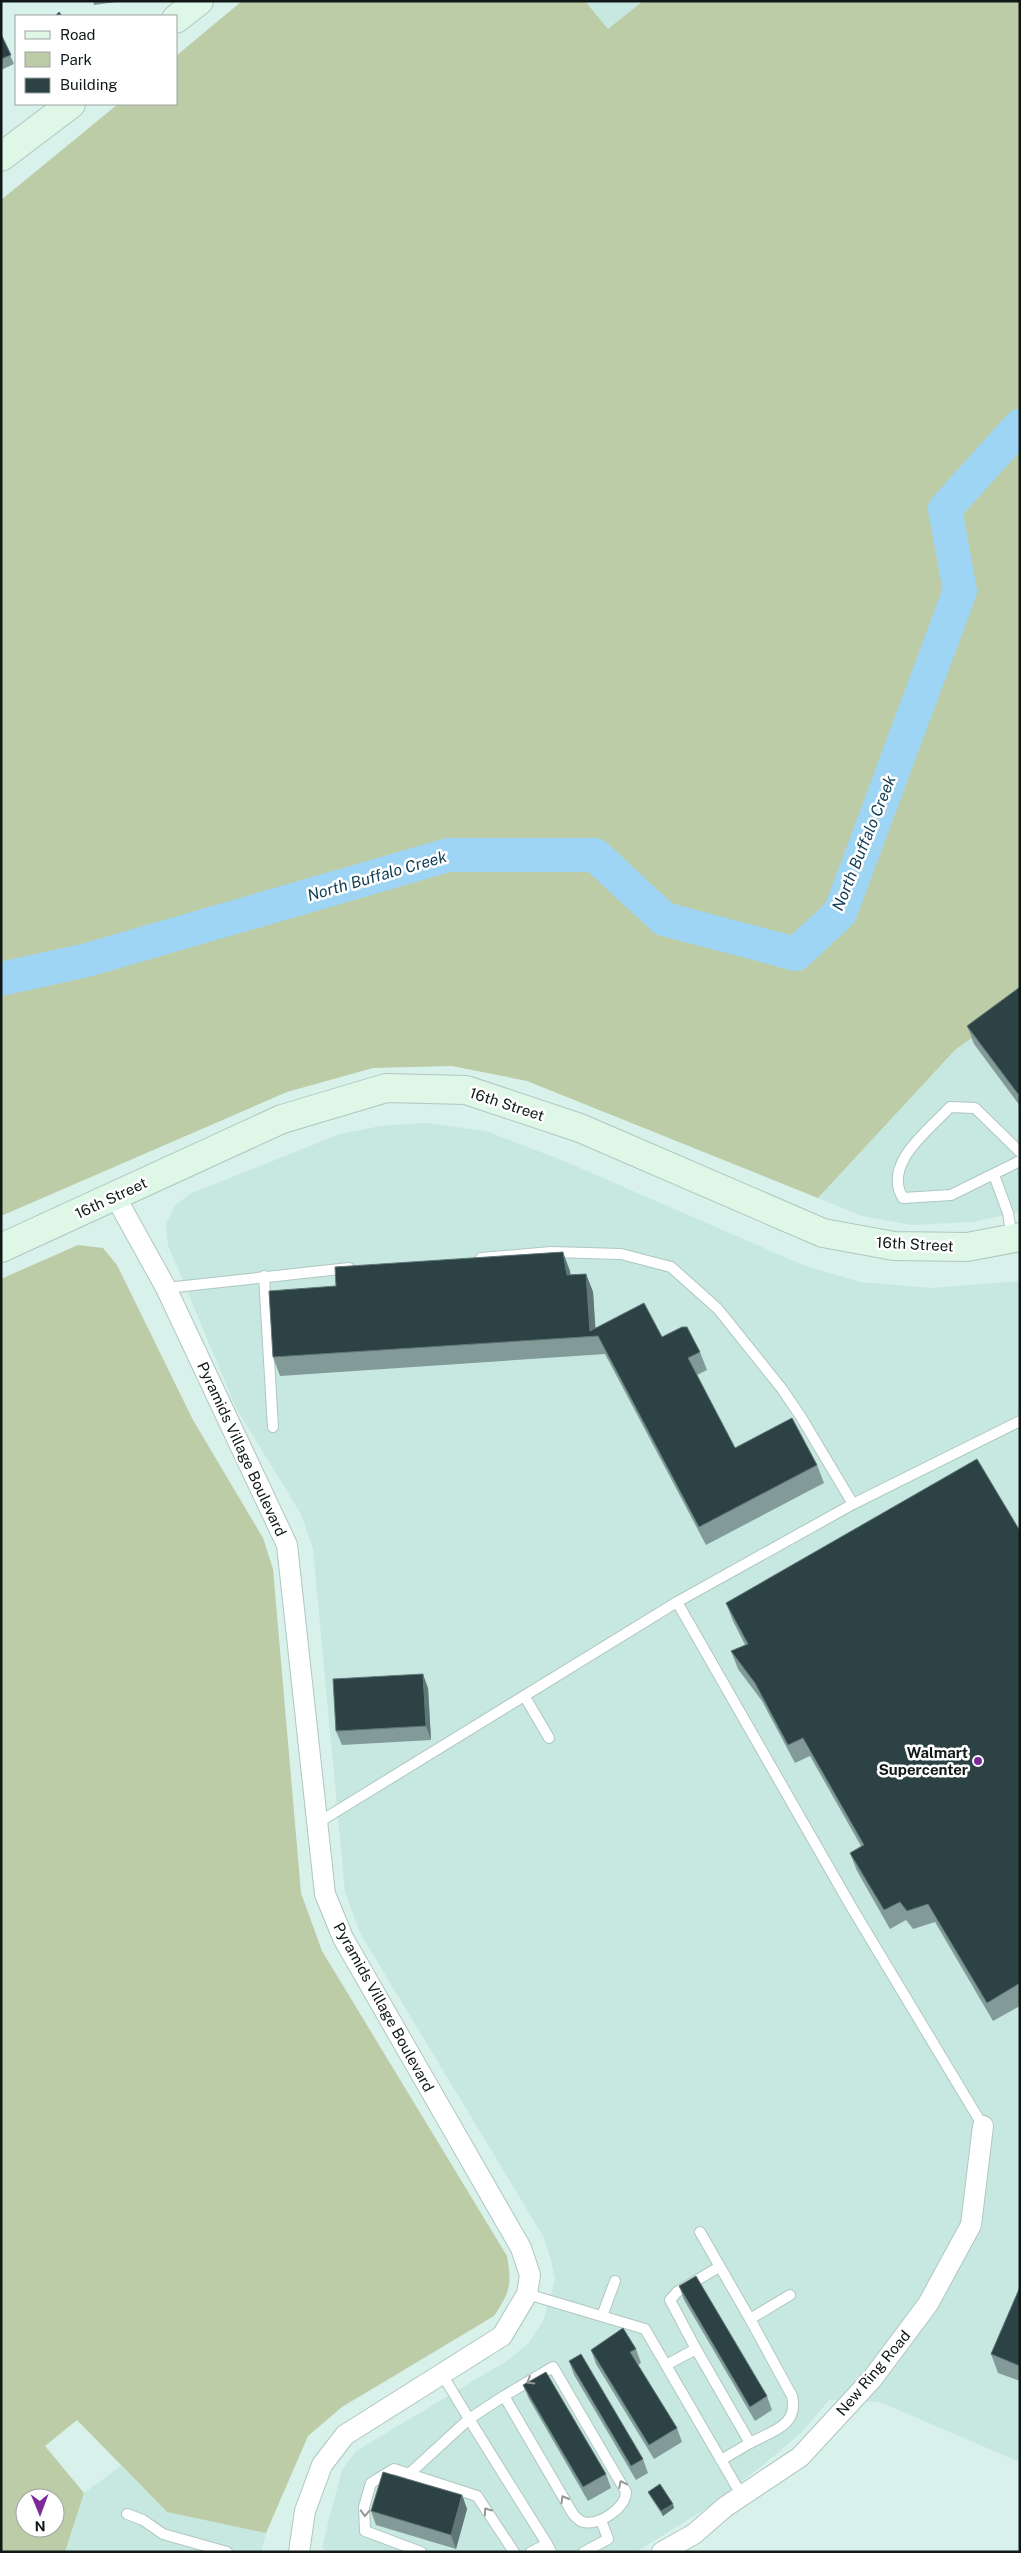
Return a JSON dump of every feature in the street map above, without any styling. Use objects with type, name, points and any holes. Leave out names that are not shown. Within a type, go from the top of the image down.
[{"type":"street","points":[[178,18],[199,1]]},
{"type":"street","points":[[1,157],[70,105]]},
{"type":"street","name":"16th Street","points":[[1,1248],[282,1119],[386,1088],[466,1090],[580,1128],[823,1232],[894,1246],[967,1246],[1016,1238]]},
{"type":"street","name":"Pyramids Village Boulevard","points":[[115,1196],[166,1288],[287,1544],[319,1822],[325,1894],[343,1938],[521,2248],[530,2274],[527,2294],[502,2336],[345,2435],[322,2465],[305,2511],[299,2552]]},
{"type":"street","name":"New Ring Road","points":[[662,2552],[694,2534],[742,2496],[800,2457],[872,2379],[928,2304],[971,2225],[983,2126]]},
{"type":"lane","points":[[1020,1152],[975,1108],[950,1107],[902,1160],[896,1188],[903,1198],[951,1195],[1020,1162]]},
{"type":"lane","points":[[994,1175],[1016,1238]]},
{"type":"lane","points":[[467,1259],[551,1252],[621,1254],[670,1267],[718,1309],[782,1389],[802,1417],[852,1504]]},
{"type":"lane","points":[[166,1288],[264,1276],[364,1267]]},
{"type":"lane","points":[[264,1276],[273,1427]]},
{"type":"lane","points":[[319,1822],[677,1602],[852,1504],[1020,1421]]},
{"type":"lane","points":[[677,1602],[852,1908],[983,2126]]},
{"type":"lane","points":[[525,1697],[549,1738]]},
{"type":"lane","points":[[700,2232],[792,2396],[794,2407],[793,2415],[787,2423],[750,2442],[721,2460]]},
{"type":"lane","points":[[719,2267],[677,2292],[670,2300],[750,2442]]},
{"type":"lane","points":[[602,2316],[615,2281]]},
{"type":"lane","points":[[527,2294],[645,2329],[742,2496]]},
{"type":"lane","points":[[750,2319],[790,2295]]},
{"type":"lane","points":[[666,2365],[696,2349]]},
{"type":"lane","points":[[409,2474],[468,2419],[504,2396],[553,2367],[626,2492],[626,2499],[601,2520],[589,2523],[580,2522],[573,2514],[504,2396]]},
{"type":"lane","points":[[442,2374],[549,2548],[531,2552]]},
{"type":"lane","points":[[421,2552],[365,2531],[364,2507],[371,2483],[394,2469],[477,2496],[514,2552]]},
{"type":"lane","points":[[127,2514],[143,2520],[162,2534],[178,2540],[227,2552]]},
{"type":"lane","points":[[584,2552],[608,2539],[601,2520]]},
{"type":"shaded area","points":[[585,1],[643,1],[608,29]]},
{"type":"shaded area","points":[[1020,1004],[1020,1212],[972,1222],[911,1225],[862,1216],[818,1198],[955,1050]]},
{"type":"shaded area","points":[[425,1123],[486,1131],[564,1161],[803,1265],[860,1282],[932,1288],[1020,1281],[1020,2462],[880,2402],[829,2400],[801,2433],[763,2465],[710,2506],[636,2552],[327,2552],[322,2547],[342,2470],[356,2451],[505,2362],[528,2344],[543,2321],[555,2280],[543,2236],[360,1933],[345,1892],[313,1549],[301,1514],[236,1408],[168,1245],[166,1224],[175,1205],[190,1194],[340,1134],[381,1126]]},
{"type":"shaded area","points":[[121,2466],[167,2512],[266,2533],[261,2552],[65,2552],[84,2493]]},
{"type":"green space","points":[[242,1],[585,1],[608,29],[643,1],[1020,1],[1020,1004],[955,1050],[818,1198],[527,1081],[452,1066],[373,1068],[287,1092],[1,1216],[1,200],[117,105],[178,105],[178,54]]},
{"type":"green space","points":[[78,1245],[103,1248],[117,1265],[193,1420],[263,1538],[273,1569],[301,1893],[322,1951],[507,2256],[509,2281],[503,2301],[494,2316],[342,2407],[308,2436],[266,2533],[167,2512],[77,2420],[45,2446],[84,2493],[65,2552],[1,2552],[1,1279]]},
{"type":"building","points":[[1,34],[11,55],[1,59]]},
{"type":"building","points":[[1020,987],[1020,1093],[1018,1094],[967,1026]]},
{"type":"building","points":[[563,1252],[567,1275],[586,1274],[590,1331],[644,1303],[662,1337],[682,1327],[687,1327],[700,1352],[688,1358],[735,1448],[792,1418],[817,1465],[699,1527],[598,1336],[273,1357],[269,1291],[336,1286],[335,1267]]},
{"type":"building","points":[[977,1459],[1020,1531],[1020,1983],[987,2003],[928,1904],[907,1911],[900,1902],[884,1910],[850,1853],[864,1845],[803,1738],[788,1745],[755,1683],[731,1651],[748,1644],[726,1603]]},
{"type":"building","points":[[423,1674],[426,1726],[336,1731],[333,1679]]},
{"type":"building","points":[[696,2276],[767,2396],[750,2407],[679,2286]]},
{"type":"building","points":[[1020,2287],[1020,2366],[991,2354]]},
{"type":"building","points":[[623,2328],[636,2349],[630,2352],[677,2428],[649,2445],[591,2350]]},
{"type":"building","points":[[581,2354],[643,2459],[631,2466],[569,2361]]},
{"type":"building","points":[[546,2372],[606,2474],[583,2487],[523,2385]]},
{"type":"building","points":[[383,2472],[462,2495],[451,2535],[371,2511]]},
{"type":"building","points":[[660,2484],[673,2504],[661,2511],[648,2492]]},
{"type":"waterway","name":"North Buffalo Creek","points":[[1,979],[87,960],[448,855],[595,855],[664,919],[796,954],[840,913],[960,591],[945,509],[1020,426]]},
{"type":"place","name":"Walmart Supercenter","points":[[978,1761]]}]
